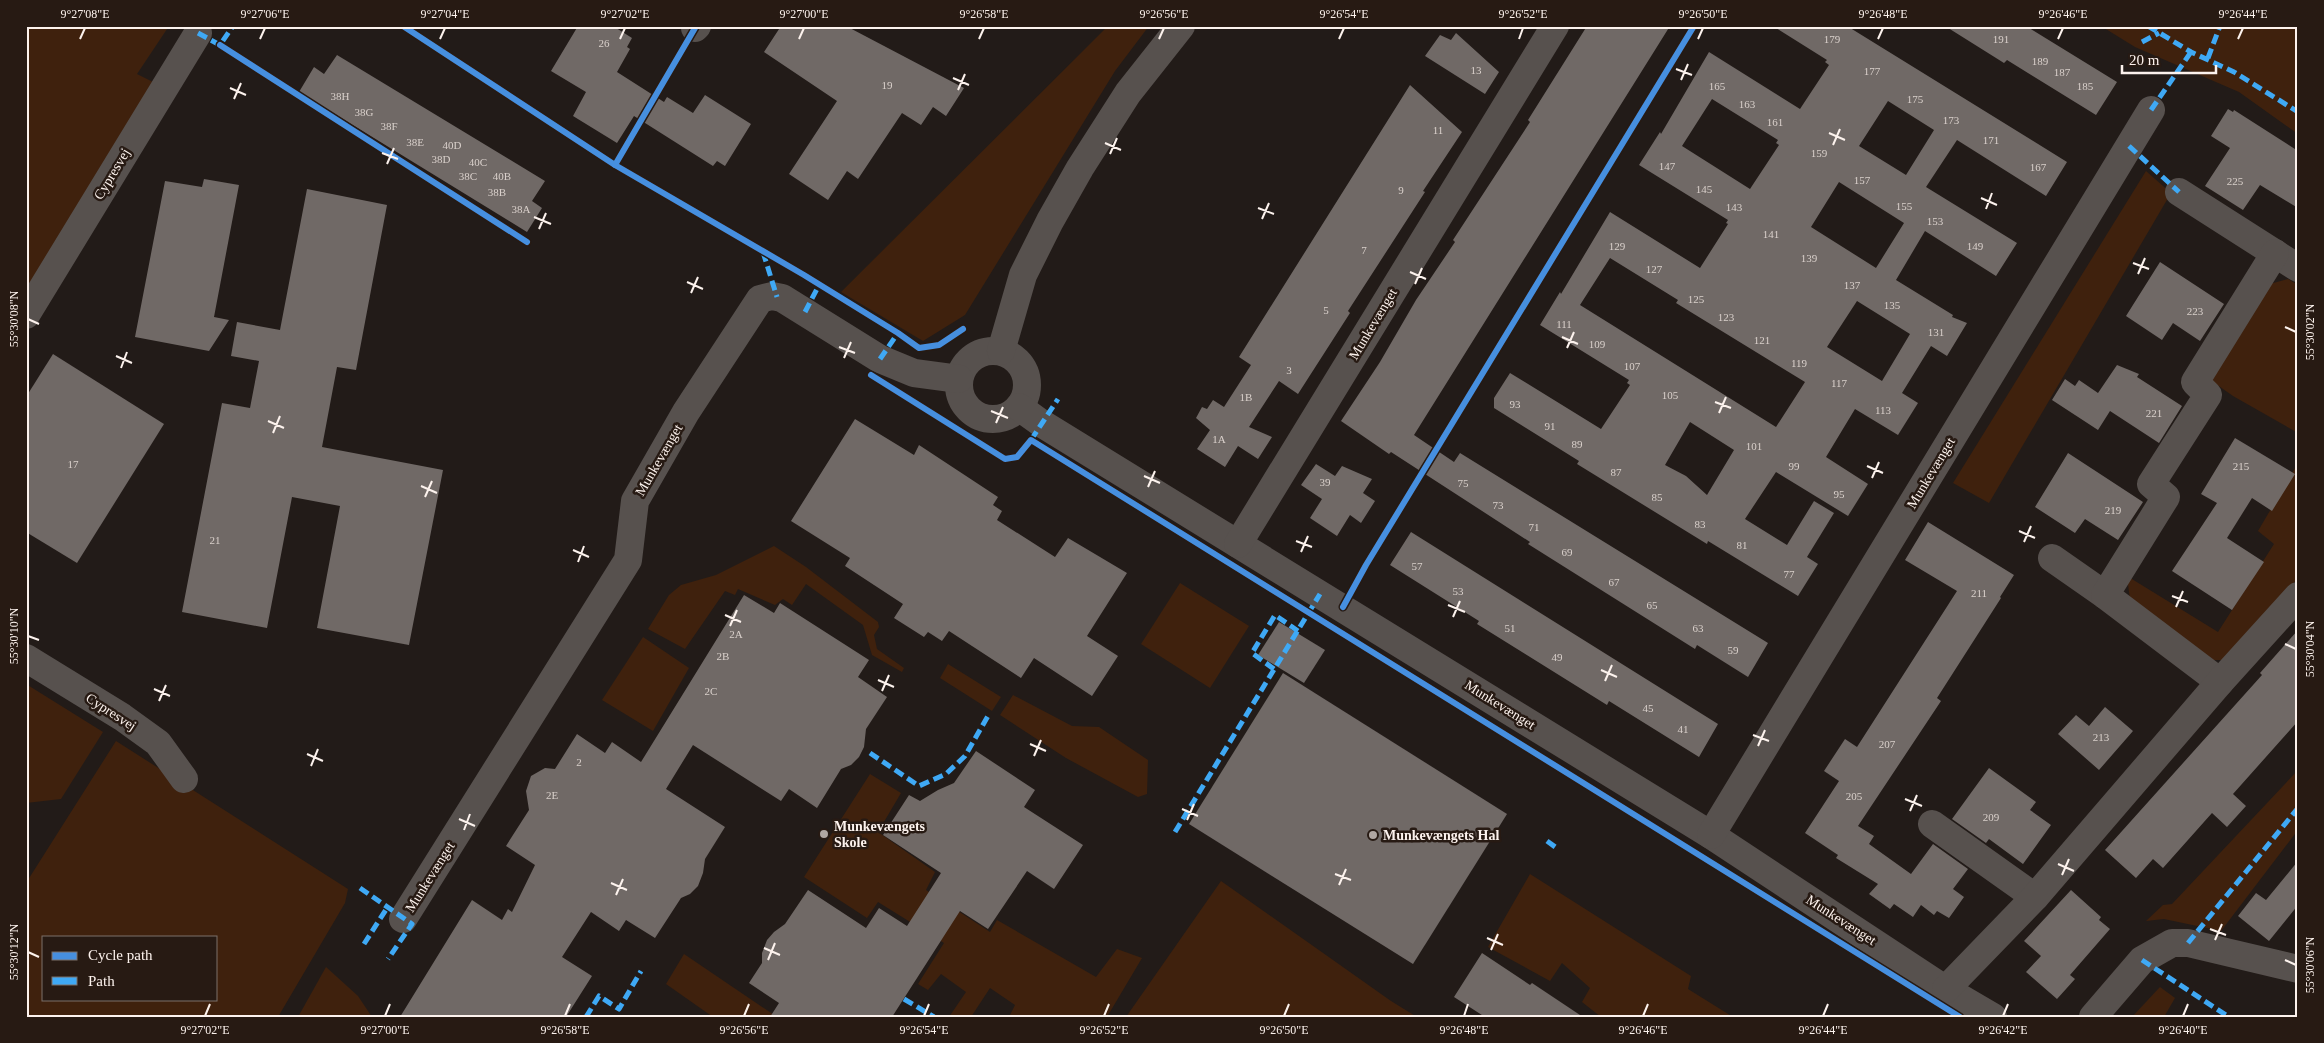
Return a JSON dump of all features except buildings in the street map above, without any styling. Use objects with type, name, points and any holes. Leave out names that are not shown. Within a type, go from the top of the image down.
[{"type":"street","points":[[1001,351],[1023,274],[1050,221],[1080,168],[1128,93],[1181,26]]},
{"type":"street","name":"Munkevænget","points":[[1238,544],[1555,26]]},
{"type":"street","name":"Cypresvej","points":[[26,315],[198,33]]},
{"type":"street","name":"Munkevænget","points":[[1711,835],[2151,110]]},
{"type":"street","points":[[2179,192],[2298,268]]},
{"type":"street","points":[[2105,595],[2166,497],[2151,484],[2208,395],[2195,382],[2275,253]]},
{"type":"street","name":"Munkevænget","points":[[403,919],[628,560],[635,501],[686,412],[760,299],[772,296],[782,298],[880,359],[914,372],[959,379]]},
{"type":"street","points":[[990,350],[1001,351],[1020,364],[1025,374],[1027,386],[1025,397],[1019,407],[1010,414],[1000,418],[989,419],[978,416],[962,400],[958,390],[959,379],[962,368],[969,359],[979,353],[990,350]]},
{"type":"street","name":"Munkevænget","points":[[1019,407],[1041,423],[1711,835],[1946,989],[1993,1017]]},
{"type":"street","points":[[2052,558],[2105,595],[2220,682]]},
{"type":"street","points":[[1946,989],[2035,897],[2220,682],[2298,596]]},
{"type":"street","name":"Cypresvej","points":[[26,658],[122,717],[158,744],[184,779]]},
{"type":"street","points":[[1932,824],[2035,897]]},
{"type":"street","points":[[2093,1017],[2142,960],[2172,943],[2188,943],[2287,966]]},
{"type":"shaded area","points":[[26,26],[169,26],[137,74],[157,84],[26,306]]},
{"type":"shaded area","points":[[1108,26],[1149,26],[1115,71],[965,315],[923,341],[841,292]]},
{"type":"shaded area","points":[[2101,26],[2298,26],[2298,134],[2239,92],[2135,47]]},
{"type":"shaded area","points":[[2146,171],[2171,193],[1989,503],[1953,483]]},
{"type":"shaded area","points":[[2288,279],[2298,285],[2298,433],[2233,396],[2206,377],[2266,285]]},
{"type":"shaded area","points":[[2298,463],[2298,578],[2225,660],[2213,660],[2130,600],[2127,576],[2218,632],[2274,544],[2258,531]]},
{"type":"shaded area","points":[[774,546],[806,567],[878,622],[879,627],[874,635],[877,649],[904,668],[902,672],[872,655],[863,625],[806,584],[792,605],[783,599],[775,605],[738,589],[735,595],[725,591],[685,649],[648,629],[669,595],[681,585],[716,575]]},
{"type":"shaded area","points":[[1180,583],[1249,626],[1210,688],[1141,644]]},
{"type":"shaded area","points":[[643,637],[689,668],[653,731],[602,700]]},
{"type":"shaded area","points":[[948,664],[1001,697],[992,711],[940,678]]},
{"type":"shaded area","points":[[26,684],[103,732],[61,799],[26,803]]},
{"type":"shaded area","points":[[1013,695],[1072,726],[1099,727],[1148,760],[1147,794],[1138,797],[1066,758],[1000,715]]},
{"type":"shaded area","points":[[116,741],[348,889],[345,903],[278,1017],[26,1017],[26,883]]},
{"type":"shaded area","points":[[2298,770],[2298,830],[2221,931],[2164,919],[2146,921],[2163,905],[2172,904]]},
{"type":"shaded area","points":[[870,774],[901,793],[878,832],[935,872],[926,890],[990,932],[997,920],[1096,977],[1117,949],[1142,958],[1107,1017],[1009,1017],[1015,1005],[990,988],[971,1017],[949,1017],[966,992],[941,974],[928,990],[918,984],[944,943],[878,902],[867,918],[804,877]]},
{"type":"shaded area","points":[[1530,874],[1691,976],[1688,989],[1733,1017],[1601,1017],[1582,1002],[1590,988],[1562,963],[1550,981],[1488,947]]},
{"type":"shaded area","points":[[1221,881],[1391,1001],[1417,1017],[1126,1017]]},
{"type":"shaded area","points":[[684,954],[777,1017],[713,1017],[666,984]]},
{"type":"shaded area","points":[[326,967],[358,996],[372,1017],[298,1017]]},
{"type":"shaded area","points":[[2160,987],[2175,998],[2164,1017],[2132,1017]]},
{"type":"marked path","points":[[198,33],[220,45],[233,26]]},
{"type":"marked path","points":[[2148,26],[2191,52],[2234,72],[2298,112]]},
{"type":"marked path","points":[[2208,58],[2220,26]]},
{"type":"marked path","points":[[2142,42],[2159,33]]},
{"type":"marked path","points":[[2151,110],[2191,52]]},
{"type":"marked path","points":[[2129,146],[2179,192]]},
{"type":"marked path","points":[[763,252],[777,297]]},
{"type":"marked path","points":[[805,312],[819,285]]},
{"type":"marked path","points":[[880,359],[898,333]]},
{"type":"marked path","points":[[1031,440],[1058,399]]},
{"type":"marked path","points":[[1175,832],[1320,594]]},
{"type":"marked path","points":[[1274,669],[1252,653],[1275,615],[1298,631]]},
{"type":"marked path","points":[[870,753],[919,786],[946,774],[965,756],[988,716]]},
{"type":"marked path","points":[[2188,943],[2298,808]]},
{"type":"marked path","points":[[1547,841],[1558,849]]},
{"type":"marked path","points":[[360,888],[412,924],[388,959]]},
{"type":"marked path","points":[[364,944],[387,908]]},
{"type":"marked path","points":[[2142,960],[2229,1017]]},
{"type":"marked path","points":[[586,1017],[599,996],[619,1009],[641,971]]},
{"type":"marked path","points":[[904,999],[934,1017]]},
{"type":"cycle path","points":[[403,26],[615,165],[804,275],[919,348],[939,345],[963,329]]},
{"type":"cycle path","points":[[1343,607],[1366,565],[1694,26]]},
{"type":"cycle path","points":[[615,165],[695,28]]},
{"type":"cycle path","points":[[220,45],[527,242]]},
{"type":"cycle path","points":[[871,375],[1005,459],[1017,457],[1031,440],[1960,1017]]},
{"type":"place","name":"Munkevængets Skole","points":[[824,834]]},
{"type":"place","name":"Munkevængets Hal","points":[[1373,835]]}]
